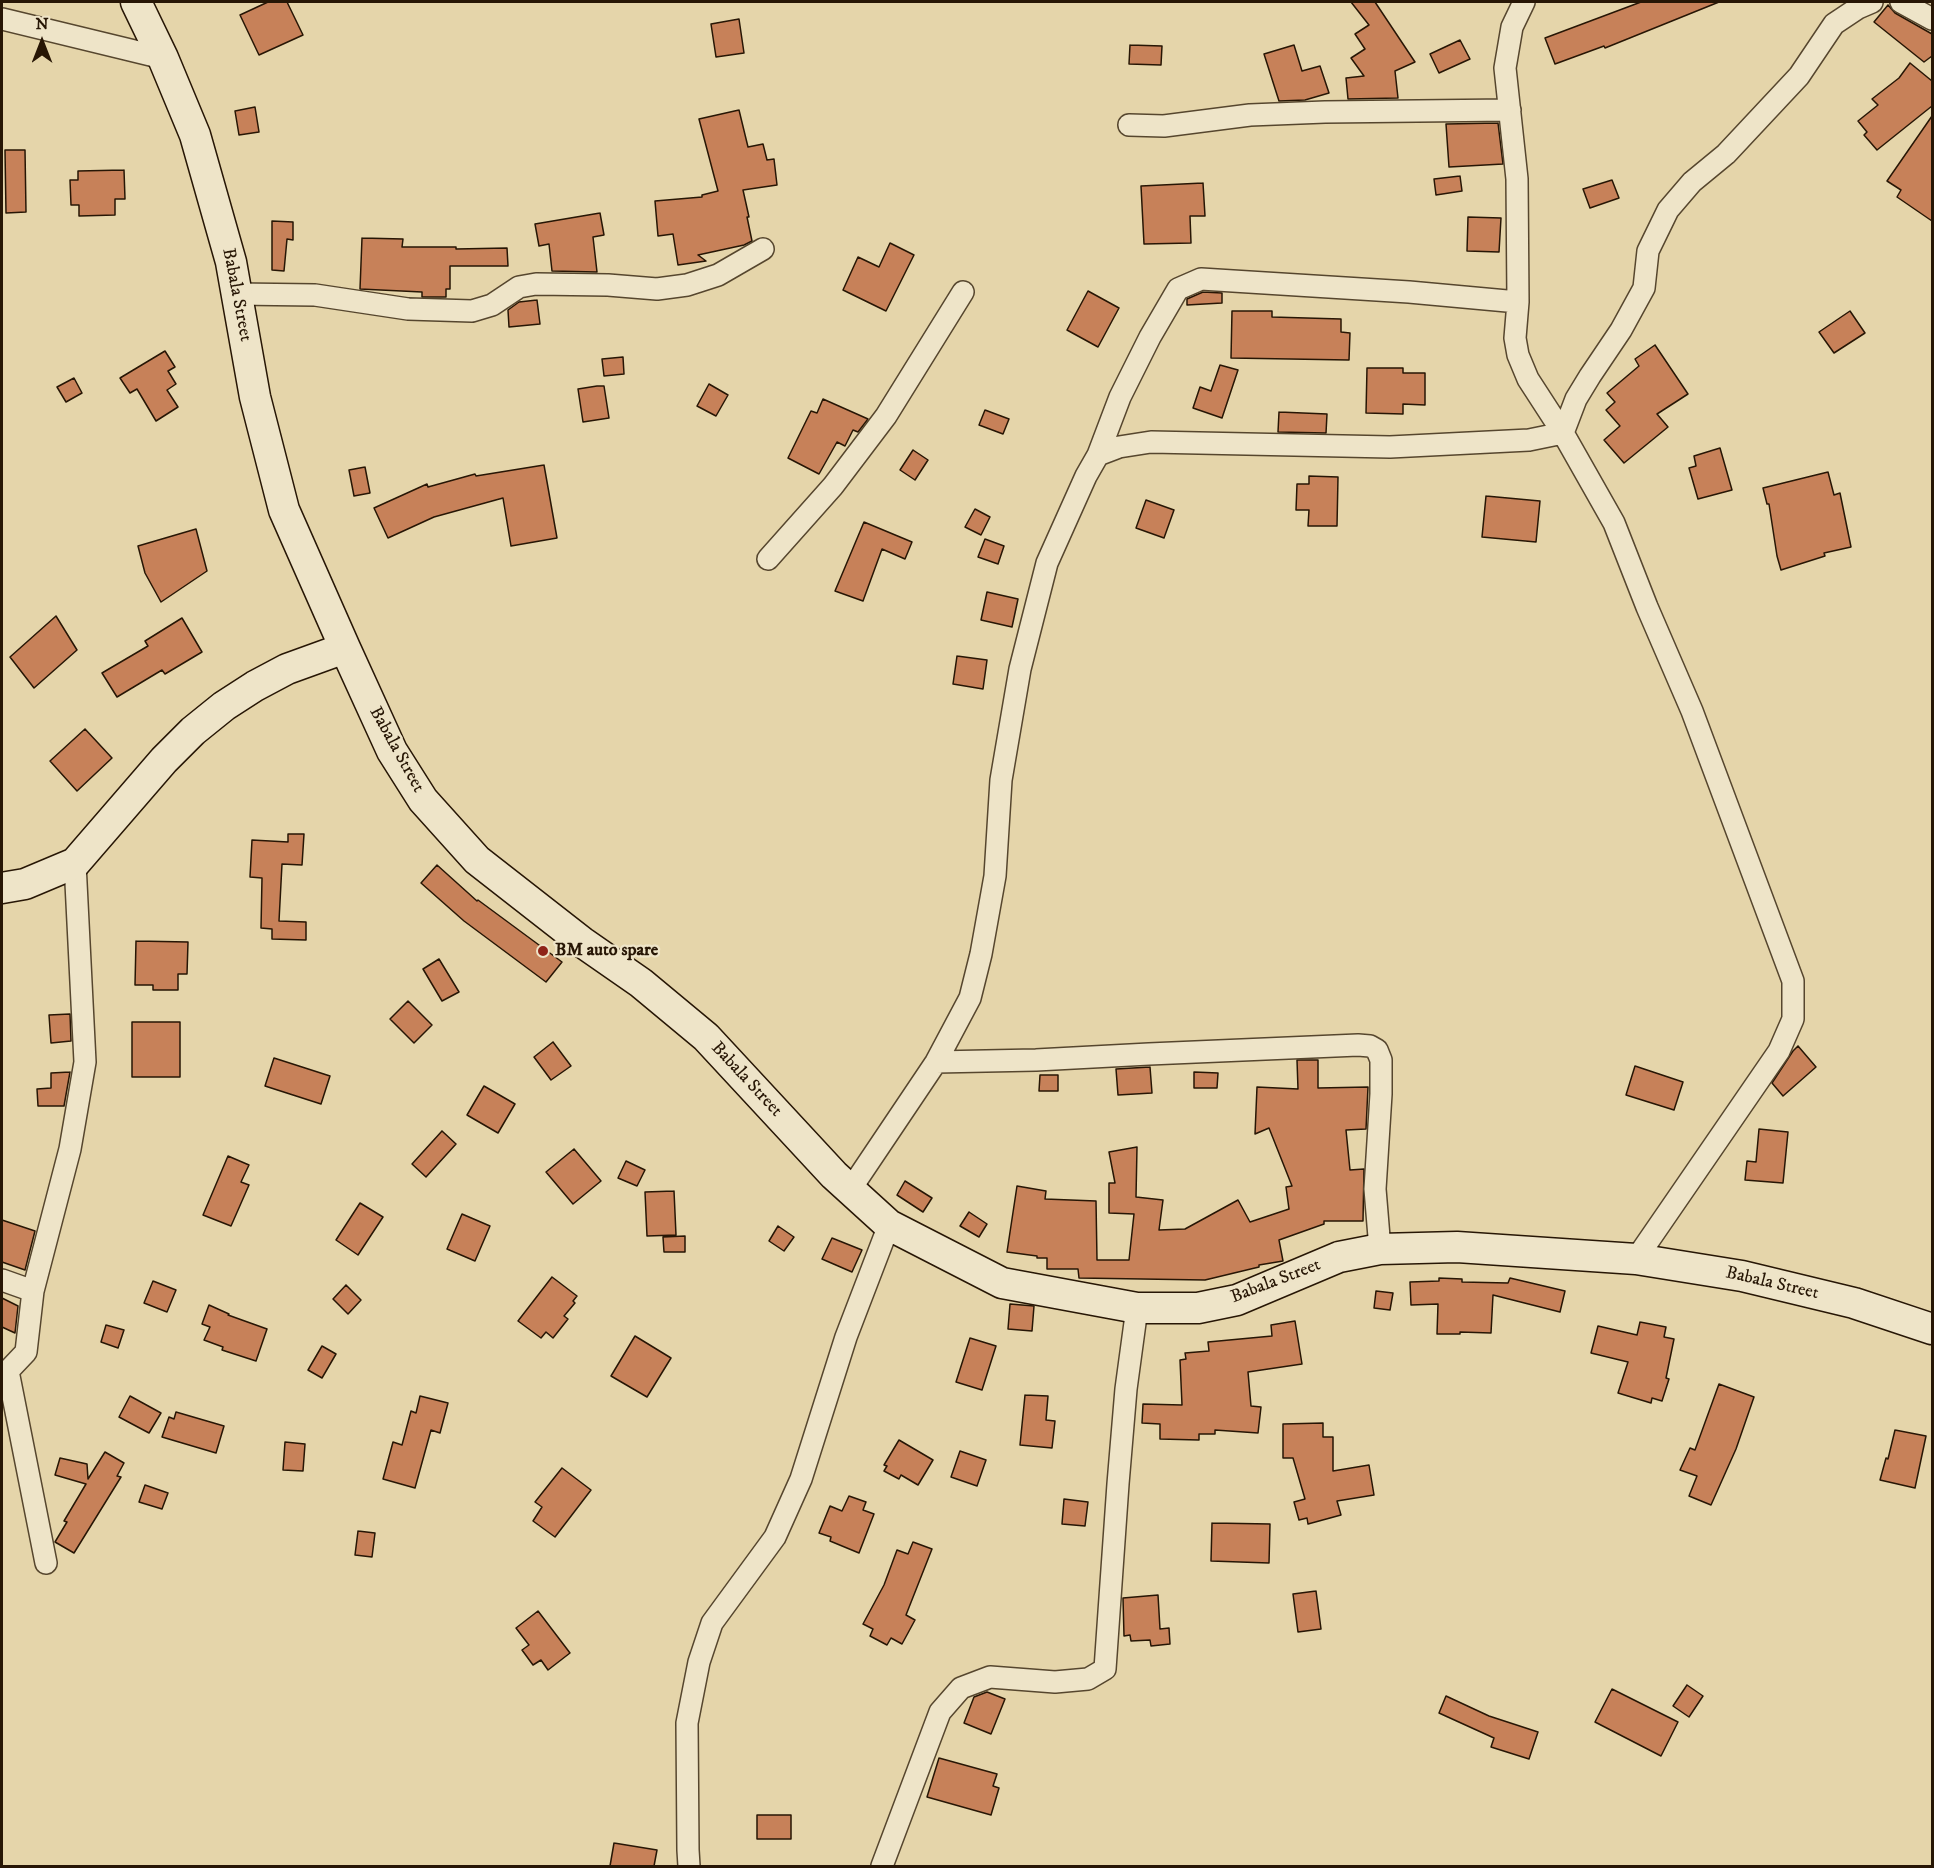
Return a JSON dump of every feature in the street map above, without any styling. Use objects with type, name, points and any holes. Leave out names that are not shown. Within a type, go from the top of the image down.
[{"type":"street","name":"Babala Street","points":[[136,2],[163,58],[195,135],[231,262],[255,397],[284,510],[398,761],[423,800],[477,860],[582,942],[641,983],[706,1037],[850,1190],[889,1225],[1002,1283],[1137,1308],[1198,1308],[1237,1300],[1339,1257],[1380,1249],[1457,1247],[1636,1259],[1742,1276],[1854,1303],[1932,1329]]},
{"type":"street","points":[[1524,2],[1512,27],[1505,68],[1518,178],[1518,302],[1515,338],[1518,355],[1528,379],[1563,433],[1614,523],[1692,711],[1793,981],[1793,1019],[1779,1051],[1636,1259]]},
{"type":"street","points":[[1563,433],[1576,399],[1621,330],[1644,288],[1648,251],[1668,210],[1692,182],[1725,154],[1799,76],[1834,24],[1858,8],[1872,2]]},
{"type":"street","points":[[1901,2],[1932,19]]},
{"type":"street","points":[[2,19],[163,58]]},
{"type":"street","points":[[1129,125],[1164,126],[1250,115],[1510,110]]},
{"type":"street","points":[[236,294],[315,295],[408,309],[472,311],[492,305],[519,287],[536,284],[608,285],[657,289],[687,285],[718,275],[763,249]]},
{"type":"street","points":[[850,1190],[936,1062],[970,998],[981,954],[995,876],[1001,780],[1006,747],[1020,669],[1047,563],[1098,455],[1119,397],[1178,289],[1201,279],[1409,292],[1518,302]]},
{"type":"street","points":[[768,559],[833,486],[886,416],[963,292]]},
{"type":"street","points":[[1098,455],[1119,447],[1151,442],[1390,447],[1529,440],[1563,433]]},
{"type":"street","points":[[2,888],[25,884],[75,863],[164,760],[193,731],[224,706],[287,669],[345,648]]},
{"type":"street","points":[[46,1563],[8,1371],[26,1352],[33,1291],[70,1149],[85,1062],[75,863]]},
{"type":"street","points":[[936,1062],[1370,1046],[1377,1050],[1381,1060],[1375,1189],[1380,1249]]},
{"type":"street","points":[[689,1866],[687,1723],[699,1662],[712,1623],[775,1537],[801,1479],[846,1337],[889,1225]]},
{"type":"street","points":[[2,1280],[33,1291]]},
{"type":"street","points":[[882,1866],[940,1712],[961,1688],[990,1677],[1055,1682],[1088,1679],[1105,1669],[1126,1389],[1137,1308]]},
{"type":"building","points":[[268,2],[287,2],[303,35],[259,55],[240,15]]},
{"type":"building","points":[[1351,2],[1375,2],[1415,62],[1395,71],[1398,98],[1348,99],[1346,78],[1364,76],[1351,58],[1365,49],[1355,34],[1369,25]]},
{"type":"building","points":[[1641,2],[1719,2],[1605,48],[1604,46],[1555,64],[1545,38]]},
{"type":"building","points":[[1888,5],[1895,13],[1932,34],[1932,56],[1924,62],[1874,22]]},
{"type":"building","points":[[739,19],[744,53],[716,57],[711,24]]},
{"type":"building","points":[[1460,40],[1470,59],[1439,73],[1430,54]]},
{"type":"building","points":[[1130,45],[1162,46],[1161,65],[1129,64]]},
{"type":"building","points":[[1294,45],[1302,71],[1320,66],[1329,93],[1305,100],[1279,101],[1264,54]]},
{"type":"building","points":[[1910,63],[1932,81],[1932,106],[1877,150],[1864,135],[1867,132],[1858,121],[1878,105],[1872,99],[1899,78]]},
{"type":"building","points":[[255,107],[259,132],[239,135],[235,111]]},
{"type":"building","points":[[739,110],[748,147],[763,144],[767,160],[774,159],[777,185],[743,190],[752,241],[744,245],[698,255],[706,261],[678,265],[673,234],[658,236],[655,201],[702,197],[702,195],[718,191],[699,119]]},
{"type":"building","points":[[1932,116],[1932,221],[1897,197],[1901,190],[1887,181]]},
{"type":"building","points":[[1498,123],[1503,164],[1449,167],[1446,124]]},
{"type":"building","points":[[5,150],[25,150],[26,212],[6,213]]},
{"type":"building","points":[[124,170],[125,199],[115,199],[115,215],[79,216],[79,205],[71,205],[70,180],[78,180],[78,171]]},
{"type":"building","points":[[1460,176],[1462,191],[1436,195],[1434,179]]},
{"type":"building","points":[[1612,180],[1619,198],[1590,208],[1583,189]]},
{"type":"building","points":[[1203,183],[1205,216],[1190,216],[1191,243],[1144,244],[1141,186]]},
{"type":"building","points":[[600,213],[604,235],[593,237],[597,272],[552,271],[549,244],[539,246],[535,224]]},
{"type":"building","points":[[1468,217],[1501,218],[1499,252],[1467,251]]},
{"type":"building","points":[[272,221],[293,222],[293,240],[287,239],[284,271],[272,270]]},
{"type":"building","points":[[362,238],[403,239],[402,247],[507,248],[508,266],[450,266],[450,289],[446,289],[446,297],[422,297],[422,292],[360,289]]},
{"type":"building","points":[[890,243],[914,255],[886,311],[843,290],[858,257],[879,267]]},
{"type":"building","points":[[1088,291],[1119,308],[1098,347],[1067,330]]},
{"type":"building","points":[[1203,292],[1222,293],[1222,303],[1187,305],[1187,299]]},
{"type":"building","points":[[537,300],[540,324],[509,327],[508,310],[519,302]]},
{"type":"building","points":[[1232,311],[1272,311],[1272,317],[1341,319],[1341,332],[1350,333],[1349,360],[1231,358]]},
{"type":"building","points":[[1850,311],[1865,333],[1834,353],[1819,332]]},
{"type":"building","points":[[1655,345],[1688,394],[1657,414],[1668,427],[1624,463],[1604,440],[1620,426],[1606,410],[1615,402],[1607,393],[1639,366],[1635,359]]},
{"type":"building","points":[[165,351],[175,367],[168,371],[176,384],[167,390],[178,407],[156,421],[137,389],[130,393],[120,378]]},
{"type":"building","points":[[623,357],[624,374],[604,376],[602,359]]},
{"type":"building","points":[[1220,365],[1238,370],[1222,418],[1193,408],[1200,387],[1211,391]]},
{"type":"building","points":[[1367,368],[1403,368],[1403,373],[1425,373],[1425,405],[1403,404],[1403,414],[1366,413]]},
{"type":"building","points":[[74,378],[82,393],[66,402],[57,387]]},
{"type":"building","points":[[709,384],[728,395],[716,416],[697,406]]},
{"type":"building","points":[[604,386],[609,418],[583,422],[578,389]]},
{"type":"building","points":[[823,399],[868,419],[858,432],[853,430],[845,446],[837,442],[819,474],[788,458],[811,411],[817,413]]},
{"type":"building","points":[[985,410],[1009,419],[1003,434],[979,425]]},
{"type":"building","points":[[1279,412],[1327,414],[1326,433],[1278,432]]},
{"type":"building","points":[[1720,448],[1732,490],[1698,499],[1689,468],[1696,466],[1694,456]]},
{"type":"building","points":[[913,450],[928,460],[915,480],[900,470]]},
{"type":"building","points":[[544,465],[557,538],[511,546],[503,498],[434,517],[388,538],[374,508],[427,484],[428,487],[475,474],[476,476]]},
{"type":"building","points":[[365,467],[370,493],[354,496],[349,470]]},
{"type":"building","points":[[1828,472],[1834,495],[1840,493],[1851,547],[1824,553],[1825,556],[1781,570],[1769,504],[1767,504],[1763,488]]},
{"type":"building","points":[[1309,476],[1338,477],[1337,526],[1308,526],[1309,510],[1296,510],[1297,484],[1309,484]]},
{"type":"building","points":[[1486,496],[1540,501],[1536,542],[1482,537]]},
{"type":"building","points":[[1146,500],[1174,510],[1164,538],[1136,528]]},
{"type":"building","points":[[975,509],[990,517],[981,535],[965,527]]},
{"type":"building","points":[[864,522],[912,542],[905,559],[882,549],[863,601],[835,591]]},
{"type":"building","points":[[196,529],[207,571],[161,602],[145,573],[138,546]]},
{"type":"building","points":[[985,539],[1004,546],[998,564],[978,557]]},
{"type":"building","points":[[987,592],[1018,599],[1012,627],[981,620]]},
{"type":"building","points":[[56,616],[77,650],[34,688],[10,657]]},
{"type":"building","points":[[182,618],[202,652],[165,674],[162,670],[117,697],[102,673],[148,646],[145,641]]},
{"type":"building","points":[[957,656],[987,660],[983,689],[953,684]]},
{"type":"building","points":[[85,729],[112,758],[77,791],[50,761]]},
{"type":"building","points":[[288,834],[304,834],[302,865],[282,864],[279,921],[306,922],[306,940],[272,939],[272,929],[261,928],[262,878],[250,877],[252,840],[288,842]]},
{"type":"building","points":[[437,865],[477,901],[562,962],[546,982],[464,921],[421,883]]},
{"type":"building","points":[[136,941],[188,942],[187,974],[178,974],[178,990],[153,990],[153,985],[135,985]]},
{"type":"building","points":[[439,959],[459,992],[442,1001],[423,969]]},
{"type":"building","points":[[408,1001],[432,1025],[414,1043],[390,1019]]},
{"type":"building","points":[[70,1014],[71,1041],[51,1043],[49,1015]]},
{"type":"building","points":[[132,1022],[180,1022],[180,1077],[132,1077]]},
{"type":"building","points":[[553,1042],[571,1066],[551,1080],[534,1057]]},
{"type":"building","points":[[1798,1046],[1816,1067],[1783,1096],[1772,1083]]},
{"type":"building","points":[[274,1058],[330,1076],[321,1104],[265,1086]]},
{"type":"building","points":[[1297,1060],[1318,1060],[1318,1088],[1368,1087],[1366,1129],[1346,1130],[1350,1170],[1364,1169],[1363,1221],[1324,1221],[1324,1224],[1279,1240],[1283,1261],[1205,1280],[1079,1278],[1078,1269],[1047,1269],[1047,1258],[1007,1252],[1017,1186],[1046,1191],[1045,1199],[1096,1201],[1097,1260],[1129,1260],[1134,1214],[1109,1213],[1109,1183],[1115,1183],[1109,1152],[1137,1147],[1136,1197],[1163,1200],[1159,1230],[1185,1229],[1238,1200],[1250,1222],[1289,1209],[1286,1187],[1292,1186],[1269,1128],[1255,1134],[1257,1087],[1298,1089]]},
{"type":"building","points":[[1635,1066],[1683,1082],[1674,1110],[1626,1095]]},
{"type":"building","points":[[1150,1067],[1152,1093],[1118,1095],[1116,1069]]},
{"type":"building","points":[[70,1072],[64,1106],[38,1106],[37,1089],[51,1088],[51,1073]]},
{"type":"building","points":[[1194,1072],[1218,1073],[1217,1088],[1194,1088]]},
{"type":"building","points":[[1040,1075],[1058,1075],[1058,1091],[1039,1091]]},
{"type":"building","points":[[484,1086],[515,1104],[498,1133],[467,1115]]},
{"type":"building","points":[[1759,1129],[1788,1132],[1783,1183],[1745,1180],[1747,1161],[1756,1162]]},
{"type":"building","points":[[442,1131],[456,1144],[426,1177],[412,1164]]},
{"type":"building","points":[[574,1149],[601,1181],[573,1204],[546,1172]]},
{"type":"building","points":[[228,1156],[249,1165],[241,1182],[249,1185],[231,1226],[203,1215]]},
{"type":"building","points":[[626,1161],[645,1170],[637,1186],[618,1178]]},
{"type":"building","points":[[905,1181],[932,1198],[923,1212],[897,1195]]},
{"type":"building","points":[[674,1191],[676,1235],[647,1236],[645,1192]]},
{"type":"building","points":[[360,1203],[383,1217],[358,1255],[336,1240]]},
{"type":"building","points":[[969,1212],[987,1224],[979,1237],[960,1226]]},
{"type":"building","points":[[462,1214],[490,1226],[475,1261],[447,1249]]},
{"type":"building","points":[[2,1220],[35,1231],[25,1270],[2,1262]]},
{"type":"building","points":[[778,1226],[794,1237],[784,1251],[769,1241]]},
{"type":"building","points":[[685,1236],[685,1252],[664,1252],[663,1237]]},
{"type":"building","points":[[832,1238],[862,1250],[852,1272],[822,1259]]},
{"type":"building","points":[[552,1277],[577,1296],[573,1301],[575,1303],[564,1316],[568,1319],[553,1338],[546,1332],[541,1338],[518,1321]]},
{"type":"building","points":[[1439,1278],[1462,1279],[1462,1282],[1508,1283],[1510,1278],[1565,1291],[1560,1312],[1493,1295],[1491,1333],[1437,1334],[1438,1304],[1411,1305],[1410,1282],[1439,1281]]},
{"type":"building","points":[[153,1281],[176,1290],[167,1312],[144,1303]]},
{"type":"building","points":[[346,1285],[361,1300],[348,1314],[333,1299]]},
{"type":"building","points":[[1376,1291],[1393,1293],[1390,1310],[1374,1308]]},
{"type":"building","points":[[2,1298],[18,1306],[15,1333],[2,1327]]},
{"type":"building","points":[[1010,1304],[1034,1306],[1032,1331],[1008,1329]]},
{"type":"building","points":[[209,1305],[228,1315],[267,1329],[256,1361],[222,1350],[223,1347],[204,1340],[210,1327],[202,1324]]},
{"type":"building","points":[[1295,1321],[1302,1364],[1248,1372],[1251,1406],[1261,1407],[1258,1433],[1215,1430],[1215,1434],[1199,1434],[1199,1440],[1160,1439],[1160,1424],[1142,1423],[1143,1404],[1182,1405],[1180,1360],[1186,1359],[1185,1353],[1209,1351],[1208,1342],[1272,1336],[1271,1325]]},
{"type":"building","points":[[1640,1322],[1666,1327],[1664,1337],[1674,1339],[1666,1378],[1669,1379],[1662,1401],[1652,1398],[1651,1403],[1618,1393],[1628,1362],[1591,1353],[1598,1326],[1637,1335]]},
{"type":"building","points":[[106,1325],[124,1330],[118,1348],[101,1342]]},
{"type":"building","points":[[635,1336],[671,1358],[647,1397],[611,1376]]},
{"type":"building","points":[[970,1338],[996,1346],[982,1390],[956,1382]]},
{"type":"building","points":[[322,1346],[336,1354],[322,1378],[308,1370]]},
{"type":"building","points":[[1719,1384],[1754,1397],[1736,1449],[1711,1505],[1689,1496],[1697,1476],[1680,1470],[1690,1448],[1695,1450]]},
{"type":"building","points":[[1025,1395],[1048,1396],[1046,1420],[1055,1421],[1052,1448],[1020,1445]]},
{"type":"building","points":[[130,1396],[161,1413],[149,1433],[119,1417]]},
{"type":"building","points":[[420,1396],[448,1403],[440,1433],[431,1430],[415,1488],[383,1479],[393,1442],[402,1445],[411,1411],[416,1413]]},
{"type":"building","points":[[176,1412],[224,1426],[216,1453],[162,1437],[169,1417],[174,1419]]},
{"type":"building","points":[[1323,1423],[1323,1437],[1333,1437],[1333,1471],[1369,1465],[1374,1495],[1337,1501],[1341,1515],[1308,1524],[1307,1518],[1299,1520],[1294,1502],[1305,1499],[1293,1458],[1283,1458],[1283,1424]]},
{"type":"building","points":[[1895,1430],[1926,1436],[1915,1488],[1880,1480]]},
{"type":"building","points":[[899,1440],[933,1460],[918,1485],[901,1475],[899,1479],[884,1471],[887,1466],[884,1465]]},
{"type":"building","points":[[285,1442],[305,1444],[303,1471],[283,1470]]},
{"type":"building","points":[[960,1451],[986,1460],[977,1486],[951,1477]]},
{"type":"building","points":[[105,1452],[124,1463],[117,1476],[121,1477],[74,1553],[55,1542],[67,1522],[64,1521],[86,1484],[55,1475],[60,1458],[87,1464],[88,1479]]},
{"type":"building","points":[[562,1468],[591,1490],[555,1537],[533,1521],[542,1507],[535,1502]]},
{"type":"building","points":[[145,1485],[168,1493],[162,1509],[139,1502]]},
{"type":"building","points":[[849,1496],[866,1502],[863,1510],[874,1514],[859,1553],[830,1541],[831,1537],[819,1533],[830,1506],[842,1511]]},
{"type":"building","points":[[1064,1499],[1088,1502],[1085,1526],[1062,1524]]},
{"type":"building","points":[[1212,1523],[1270,1524],[1269,1563],[1211,1561]]},
{"type":"building","points":[[358,1531],[375,1533],[372,1557],[355,1555]]},
{"type":"building","points":[[913,1542],[932,1549],[906,1615],[915,1620],[902,1644],[891,1638],[887,1645],[870,1636],[873,1629],[863,1624],[884,1585],[897,1550],[908,1554]]},
{"type":"building","points":[[1316,1591],[1321,1629],[1298,1632],[1293,1594]]},
{"type":"building","points":[[1158,1595],[1160,1629],[1169,1628],[1170,1644],[1151,1646],[1150,1640],[1131,1641],[1130,1635],[1124,1636],[1123,1598]]},
{"type":"building","points":[[538,1611],[570,1653],[548,1670],[541,1660],[533,1665],[522,1650],[529,1645],[516,1628]]},
{"type":"building","points":[[1687,1685],[1703,1696],[1689,1717],[1673,1706]]},
{"type":"building","points":[[1612,1689],[1678,1722],[1661,1756],[1595,1722]]},
{"type":"building","points":[[987,1692],[1005,1699],[991,1734],[964,1723],[974,1697]]},
{"type":"building","points":[[1446,1696],[1489,1716],[1538,1732],[1529,1759],[1491,1747],[1494,1738],[1439,1713]]},
{"type":"building","points":[[939,1758],[997,1774],[993,1786],[999,1788],[991,1815],[927,1797]]},
{"type":"building","points":[[757,1815],[791,1815],[791,1839],[757,1839]]},
{"type":"building","points":[[614,1843],[657,1850],[654,1866],[610,1866]]},
{"type":"place","name":"BM auto spare","points":[[543,951]]}]
